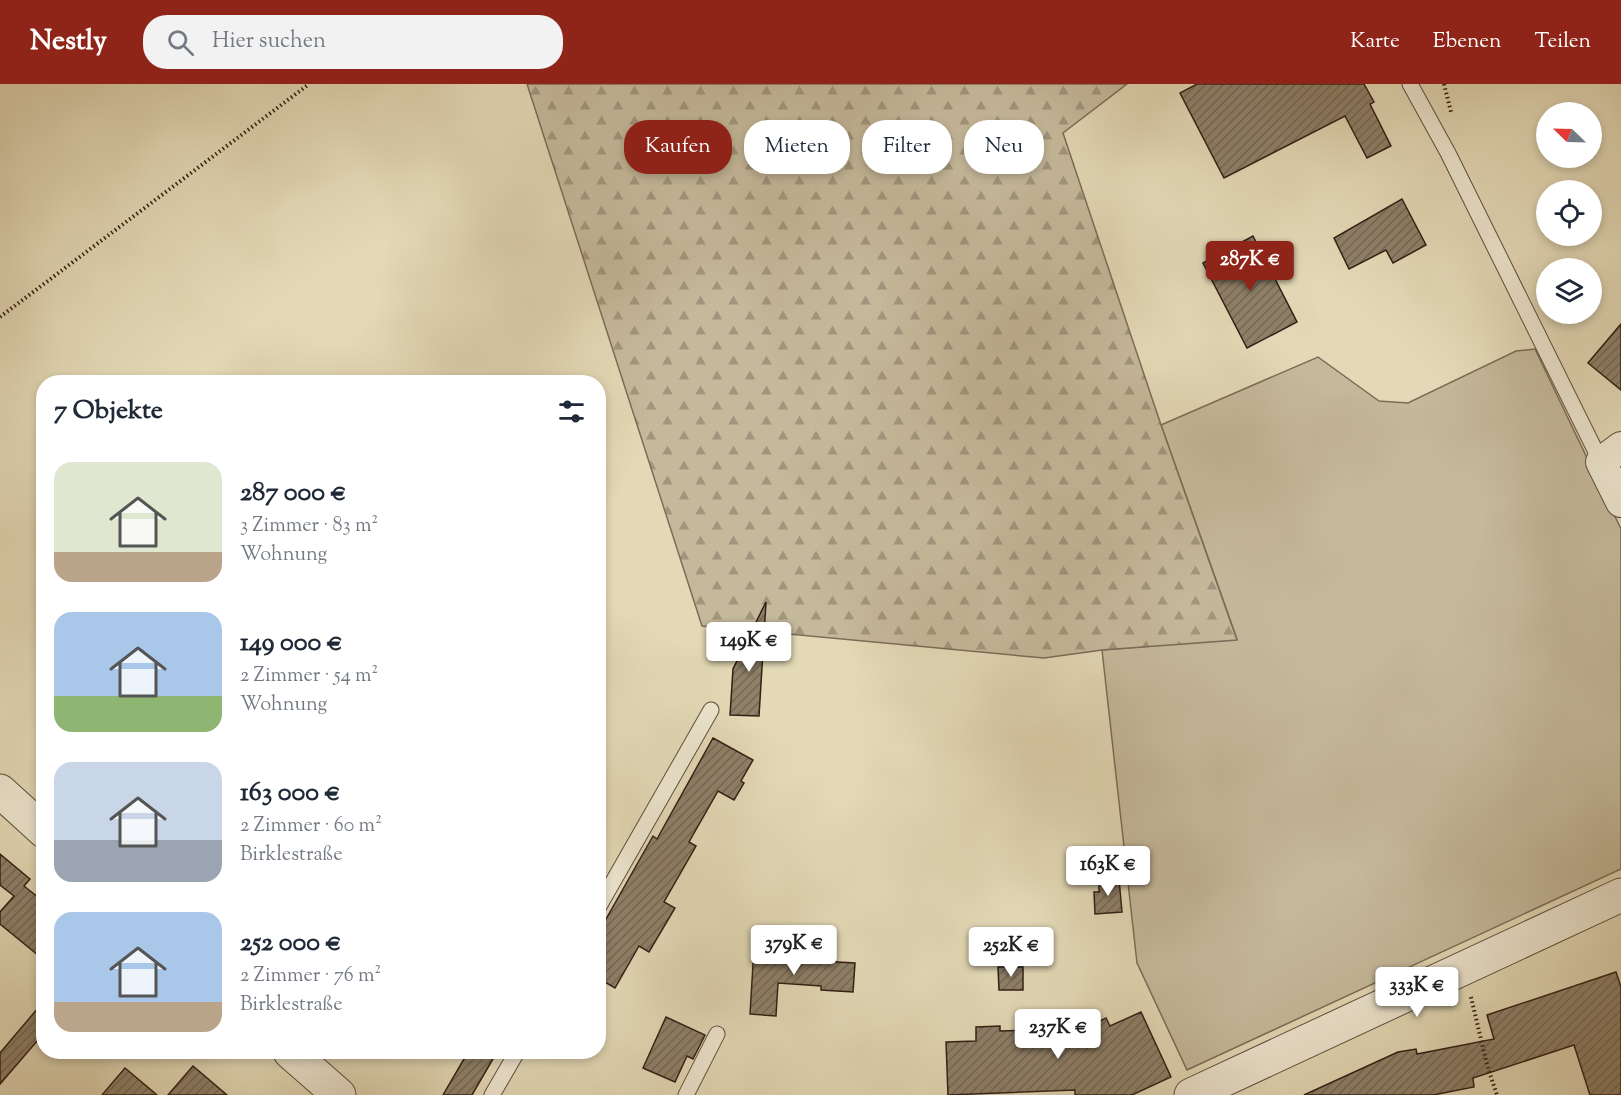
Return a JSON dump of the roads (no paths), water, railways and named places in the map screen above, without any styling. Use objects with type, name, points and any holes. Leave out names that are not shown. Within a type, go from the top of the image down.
[{"type":"street","points":[[1611,454],[1621,502]]},
{"type":"street","points":[[0,791],[36,824]]},
{"type":"street","points":[[1191,1095],[1621,895]]},
{"type":"street","points":[[298,1059],[336,1094]]},
{"type":"lane","points":[[1410,84],[1448,153],[1503,266],[1611,454]]},
{"type":"lane","points":[[606,894],[711,710]]},
{"type":"lane","points":[[686,1095],[717,1034]]},
{"type":"lane","points":[[492,1095],[513,1059]]}]
